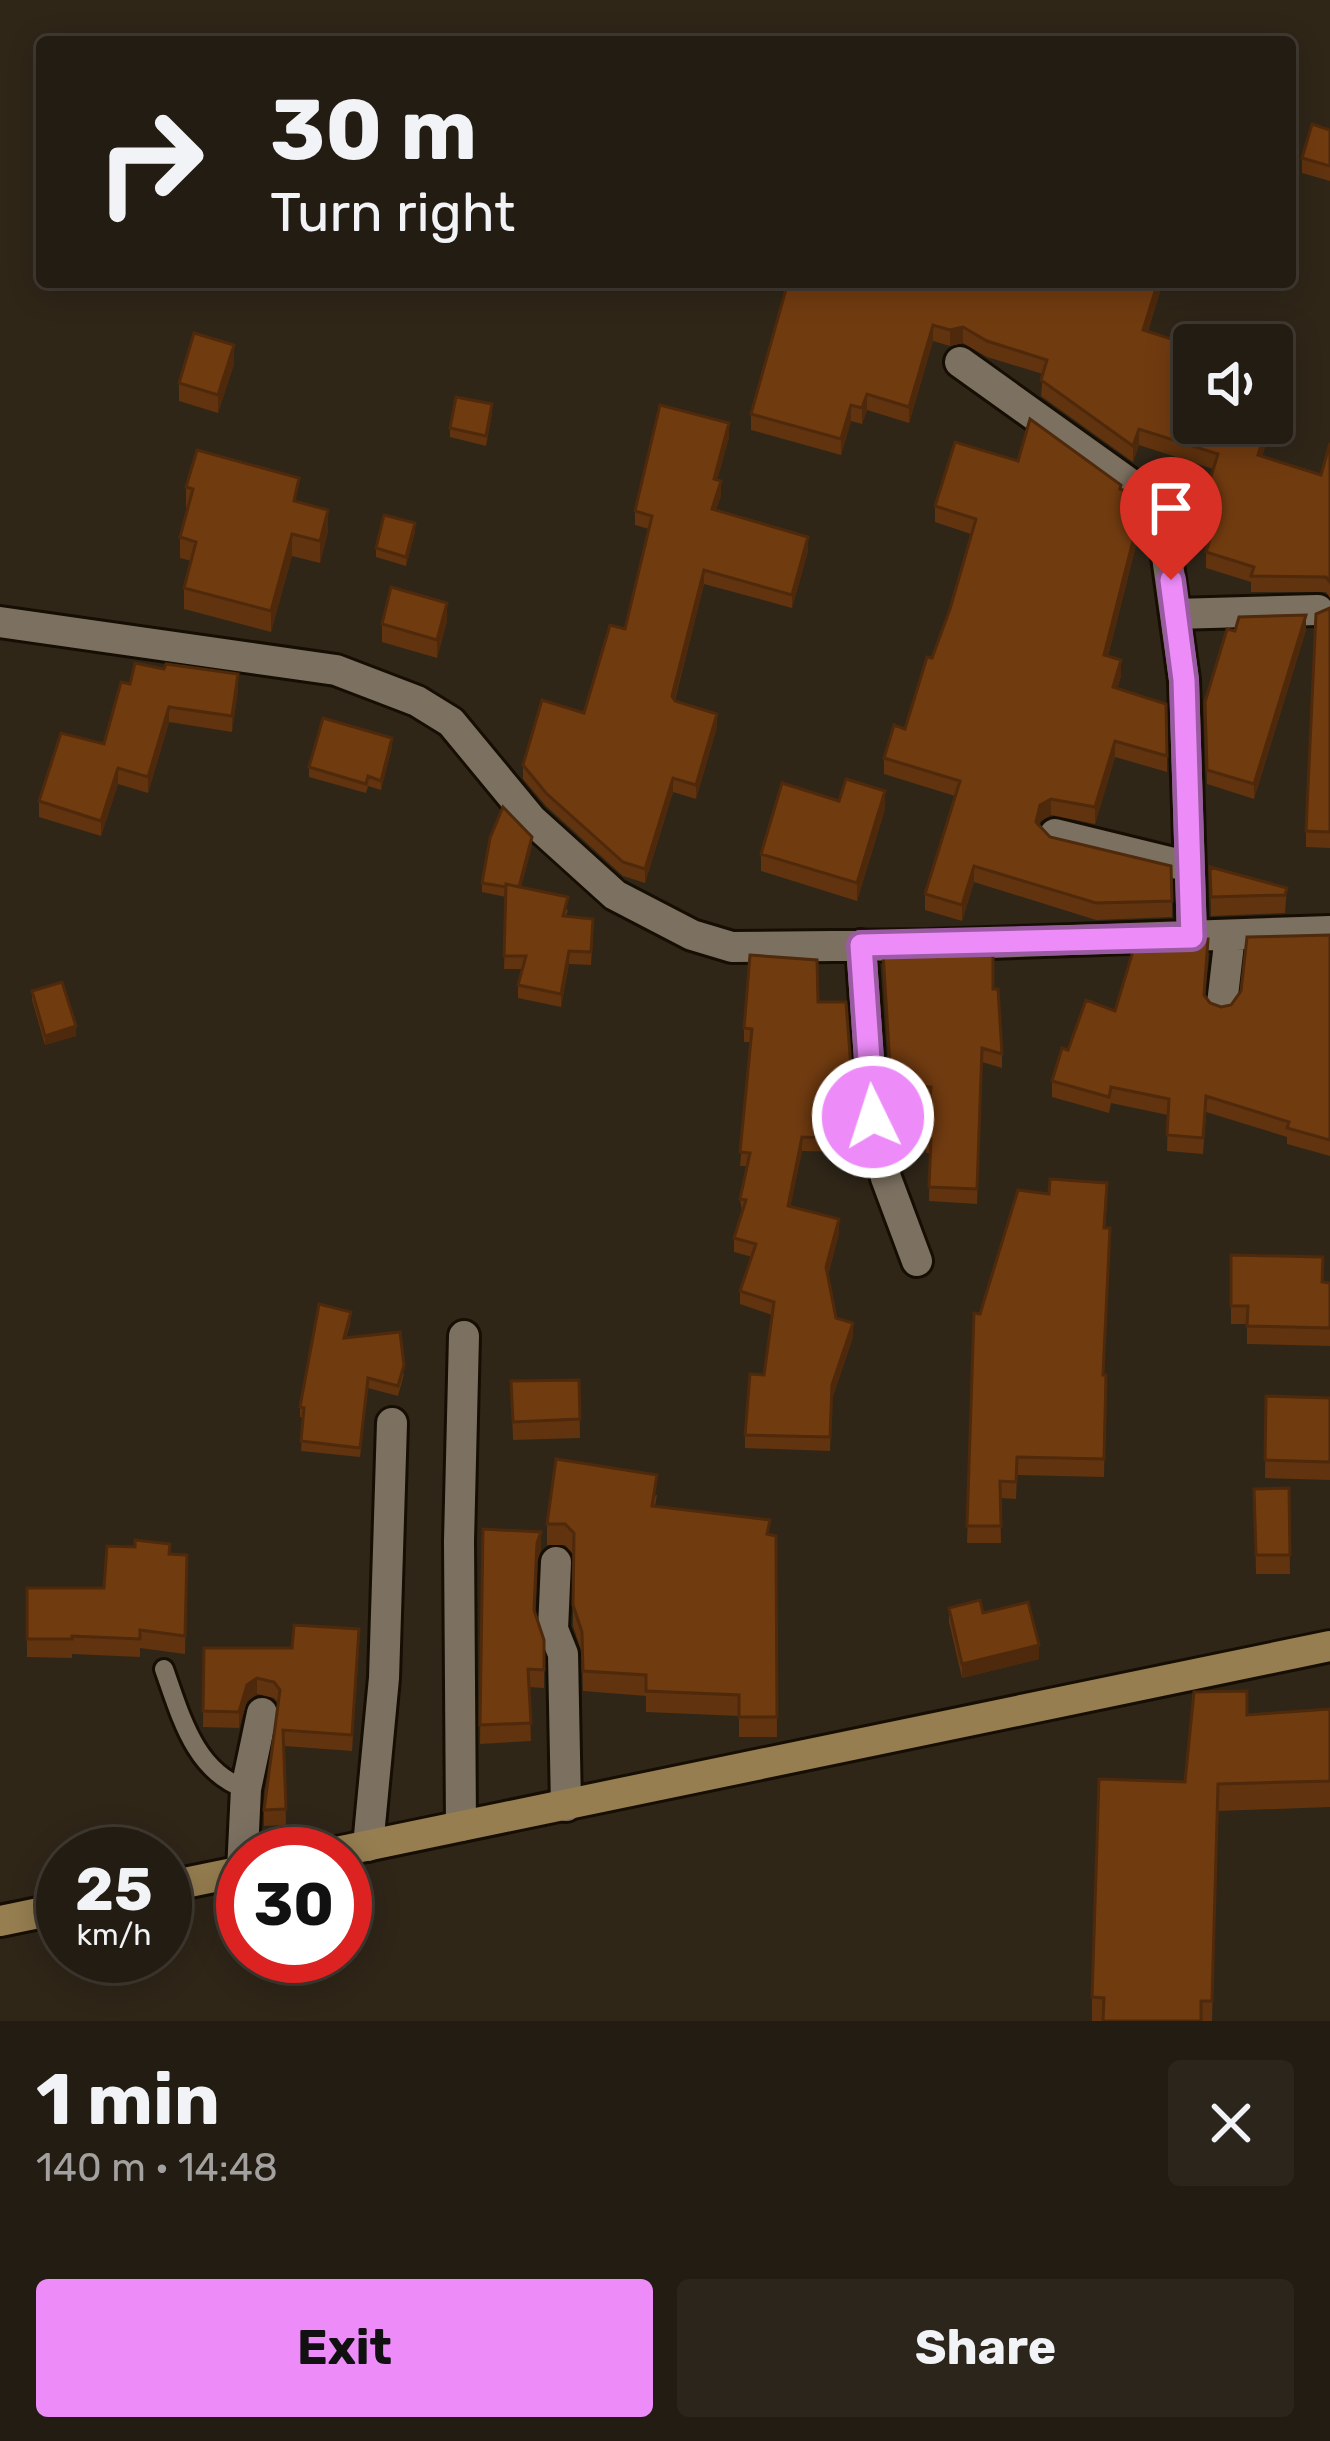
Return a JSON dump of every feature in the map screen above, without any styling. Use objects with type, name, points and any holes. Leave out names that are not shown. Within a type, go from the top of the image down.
[{"type":"main road","points":[[372,1845],[1330,1646]]},
{"type":"main road","points":[[0,1921],[36,1914]]},
{"type":"street","points":[[960,362],[1143,493],[1161,513],[1184,680],[1192,937]]},
{"type":"street","points":[[1175,614],[1318,610]]},
{"type":"street","points":[[0,622],[336,670],[417,701],[451,722],[532,820],[615,895],[692,935],[732,947],[1330,932]]},
{"type":"street","points":[[1055,834],[1190,867]]},
{"type":"street","points":[[1222,1004],[1230,935]]},
{"type":"street","points":[[861,945],[873,1117],[886,1178],[917,1261]]},
{"type":"street","points":[[461,1826],[459,1541],[464,1336]]},
{"type":"street","points":[[370,1827],[385,1678],[392,1423]]},
{"type":"street","points":[[556,1562],[554,1629],[563,1654],[566,1805]]},
{"type":"street","points":[[244,1827],[246,1789],[262,1714]]},
{"type":"lane","points":[[164,1669],[183,1722],[206,1765],[224,1782],[246,1789]]},
{"type":"building","points":[[1312,124],[1330,130],[1330,166],[1302,158]]},
{"type":"building","points":[[786,288],[1156,288],[1143,330],[1173,339],[1173,440],[1139,429],[1133,446],[1041,380],[1047,360],[987,341],[963,327],[950,330],[933,325],[909,407],[867,394],[862,408],[851,405],[841,439],[751,414]]},
{"type":"building","points":[[194,333],[234,345],[218,395],[179,383]]},
{"type":"building","points":[[456,397],[492,404],[486,436],[450,428]]},
{"type":"building","points":[[660,405],[729,423],[714,479],[721,481],[712,509],[808,537],[792,595],[704,570],[672,696],[717,714],[696,785],[673,778],[645,869],[623,862],[546,793],[523,765],[542,700],[584,713],[610,625],[625,629],[652,516],[635,511]]},
{"type":"building","points":[[1030,419],[1142,505],[1104,655],[1121,660],[1113,687],[1166,704],[1167,756],[1115,741],[1095,807],[1051,799],[1040,805],[1036,822],[1050,837],[1171,866],[1172,901],[1096,903],[974,866],[962,905],[925,894],[960,781],[884,758],[894,725],[905,729],[927,657],[932,658],[950,609],[976,519],[935,506],[955,442],[1018,461]]},
{"type":"building","points":[[1330,443],[1330,582],[1326,577],[1251,576],[1254,567],[1206,552],[1215,523],[1198,518],[1218,454],[1186,444],[1261,444],[1258,455],[1321,475]]},
{"type":"building","points":[[197,450],[299,478],[294,501],[328,510],[320,541],[292,534],[271,611],[184,588],[196,542],[180,537],[193,489],[186,487]]},
{"type":"building","points":[[384,515],[415,523],[406,557],[376,548]]},
{"type":"building","points":[[391,587],[447,603],[437,640],[382,624]]},
{"type":"building","points":[[1330,608],[1330,832],[1306,831],[1316,614]]},
{"type":"building","points":[[1306,615],[1254,784],[1207,770],[1205,702],[1227,629],[1235,631],[1239,617]]},
{"type":"building","points":[[135,663],[238,674],[232,716],[169,707],[148,777],[118,768],[101,821],[39,801],[61,733],[104,744],[121,682],[130,684]]},
{"type":"building","points":[[323,718],[392,738],[381,781],[368,776],[366,784],[309,767]]},
{"type":"building","points":[[846,779],[885,791],[857,883],[761,854],[782,783],[839,801]]},
{"type":"building","points":[[503,807],[532,837],[519,887],[482,883],[490,838]]},
{"type":"building","points":[[1210,867],[1287,888],[1285,895],[1211,897]]},
{"type":"building","points":[[506,884],[568,897],[563,916],[593,919],[591,952],[569,951],[561,994],[518,985],[526,956],[504,956]]},
{"type":"building","points":[[1330,935],[1330,1140],[1206,1096],[1203,1138],[1167,1135],[1169,1099],[1111,1087],[1109,1097],[1052,1081],[1086,1000],[1115,1011],[1136,941],[1208,939],[1204,995],[1221,1007],[1231,1005],[1241,991],[1247,937]]},
{"type":"building","points":[[993,948],[1002,1054],[982,1048],[977,1189],[929,1187],[931,1139],[926,1138],[931,1087],[891,1083],[883,953],[938,957],[938,950]]},
{"type":"building","points":[[750,955],[817,960],[818,1002],[846,1002],[852,1081],[848,1080],[846,1139],[802,1137],[788,1206],[839,1219],[826,1267],[836,1318],[853,1323],[832,1385],[830,1437],[745,1435],[750,1374],[764,1375],[774,1302],[740,1291],[756,1244],[734,1238],[746,1200],[740,1199],[750,1153],[740,1152],[752,1029],[744,1028]]},
{"type":"building","points":[[62,982],[76,1026],[45,1036],[32,991]]},
{"type":"building","points":[[1050,1179],[1107,1183],[1104,1459],[1017,1457],[1016,1482],[1000,1481],[1001,1526],[967,1526],[974,1313],[980,1314],[1018,1190],[1049,1194]]},
{"type":"building","points":[[1231,1255],[1323,1257],[1322,1282],[1330,1283],[1330,1328],[1247,1326],[1248,1306],[1231,1306]]},
{"type":"building","points":[[319,1304],[351,1312],[344,1338],[400,1332],[404,1365],[398,1386],[368,1378],[360,1448],[301,1441],[304,1408],[300,1407]]},
{"type":"building","points":[[579,1380],[580,1419],[513,1422],[511,1381]]},
{"type":"building","points":[[1266,1396],[1330,1398],[1330,1462],[1265,1460]]},
{"type":"building","points":[[556,1459],[657,1475],[652,1506],[770,1520],[767,1534],[776,1536],[777,1717],[739,1717],[739,1695],[646,1691],[646,1675],[583,1671],[582,1632],[573,1605],[574,1533],[565,1524],[547,1524]]},
{"type":"building","points":[[1289,1488],[1290,1555],[1256,1555],[1254,1489]]},
{"type":"building","points":[[483,1529],[541,1532],[534,1610],[544,1640],[544,1670],[528,1669],[531,1723],[480,1725]]},
{"type":"building","points":[[135,1540],[170,1544],[169,1554],[187,1555],[185,1636],[140,1630],[140,1639],[27,1639],[27,1588],[104,1588],[107,1546],[135,1547]]},
{"type":"building","points":[[980,1600],[983,1613],[1028,1602],[1039,1645],[962,1664],[949,1608]]},
{"type":"building","points":[[294,1625],[359,1629],[352,1735],[283,1730],[286,1809],[264,1810],[280,1690],[274,1682],[257,1678],[247,1685],[239,1712],[203,1711],[204,1648],[292,1648]]},
{"type":"building","points":[[1247,1691],[1247,1715],[1330,1709],[1330,1781],[1218,1784],[1212,2001],[1201,2001],[1201,2021],[1103,2021],[1104,1998],[1092,1997],[1099,1779],[1185,1782],[1194,1692]]},
{"type":"route","points":[[873,1117],[861,945],[1192,937],[1184,680],[1171,580]]}]
